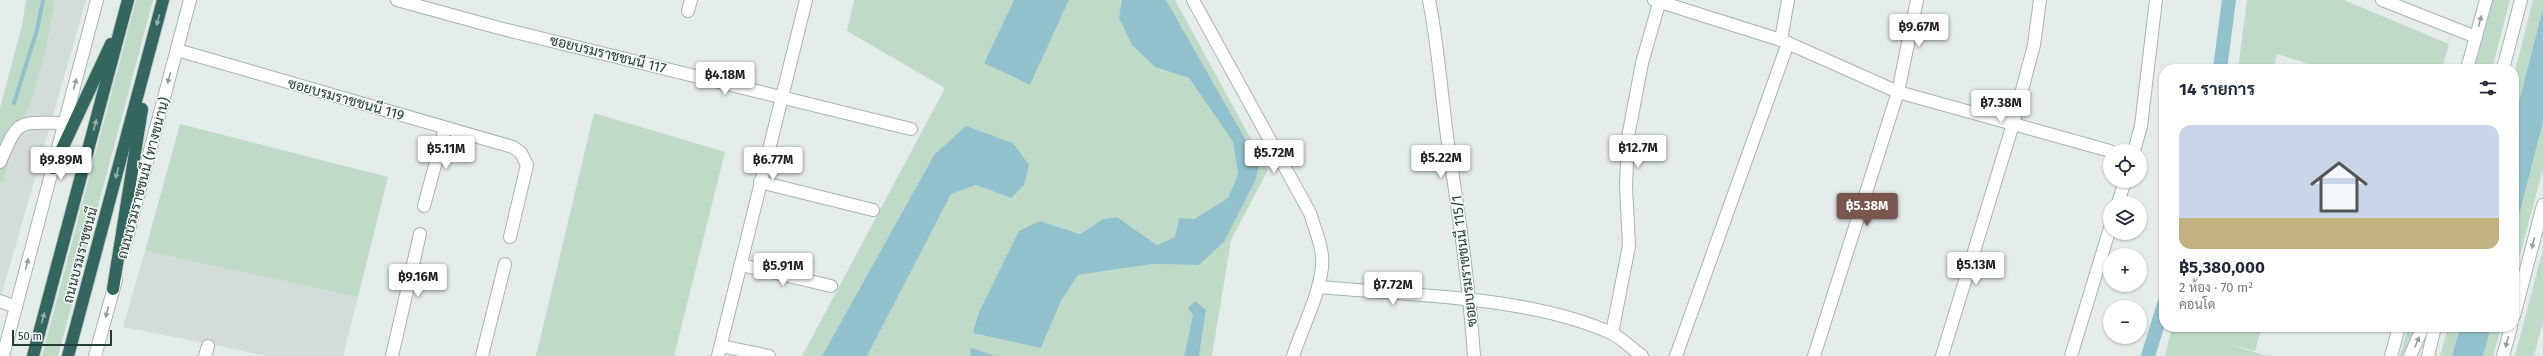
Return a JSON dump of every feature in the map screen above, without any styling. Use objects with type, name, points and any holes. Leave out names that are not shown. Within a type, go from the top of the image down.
[{"type":"highway","name":"ถนนบรมราชชนนี","points":[[33,356],[128,0]]},
{"type":"highway","name":"ถนนบรมราชชนนี","points":[[68,356],[163,0]]},
{"type":"highway","points":[[53,168],[124,15]]},
{"type":"highway","points":[[113,288],[153,40]]},
{"type":"street","points":[[3,356],[97,0]]},
{"type":"street","name":"ถนนบรมราชชนนี (ทางขนาน)","points":[[95,356],[190,0]]},
{"type":"street","name":"ซอยบรมราชชนนี 117","points":[[398,0],[500,28],[912,129]]},
{"type":"street","points":[[769,356],[719,351],[741,265],[780,97],[806,0]]},
{"type":"street","points":[[1193,0],[1310,213],[1320,247],[1322,266],[1318,287],[1293,356]]},
{"type":"street","name":"ซอยบรมราชชนนี 115/1","points":[[1429,0],[1442,79],[1446,126],[1470,301],[1474,356]]},
{"type":"street","points":[[1612,333],[1629,246],[1626,187],[1628,137],[1642,63],[1658,0],[1784,41],[1898,92],[2103,149]]},
{"type":"street","points":[[1676,356],[1784,41],[1788,0]]},
{"type":"street","points":[[1814,356],[1898,92],[1917,0]]},
{"type":"street","points":[[1942,356],[2013,124],[2034,45],[2040,0]]},
{"type":"street","points":[[2136,144],[2141,126],[2156,0]]},
{"type":"street","points":[[2382,0],[2476,37]]},
{"type":"street","points":[[2468,64],[2486,0]]},
{"type":"street","points":[[2504,64],[2521,0]]},
{"type":"street","name":"ซอยบรมราชชนนี 119","points":[[177,50],[513,147],[526,158],[527,165],[510,237]]},
{"type":"street","points":[[0,162],[12,133],[21,125],[64,123]]},
{"type":"street","points":[[424,206],[445,128]]},
{"type":"street","points":[[760,182],[873,210]]},
{"type":"street","points":[[2519,297],[2543,205]]},
{"type":"street","points":[[392,356],[420,234]]},
{"type":"street","points":[[2071,356],[2106,240]]},
{"type":"street","points":[[482,356],[505,264]]},
{"type":"street","points":[[741,265],[831,286]]},
{"type":"street","points":[[1318,287],[1470,301],[1537,310],[1572,319],[1612,333],[1642,356]]},
{"type":"street","points":[[0,301],[16,306]]},
{"type":"street","points":[[2391,356],[2398,332]]},
{"type":"street","points":[[2410,356],[2421,332]]},
{"type":"street","points":[[2428,356],[2434,332]]},
{"type":"street","points":[[2504,356],[2510,332]]},
{"type":"shaded area","points":[[55,0],[86,0],[0,300],[0,182],[2,182],[13,145],[30,105],[45,55]]},
{"type":"shaded area","points":[[145,251],[358,297],[343,356],[268,356],[123,327]]},
{"type":"green space","points":[[26,0],[55,0],[45,55],[30,105],[13,145],[3,182],[0,182],[0,108],[22,25]]},
{"type":"green space","points":[[136,0],[153,0],[58,356],[42,356]]},
{"type":"green space","points":[[854,0],[1014,0],[984,63],[1030,85],[1069,0],[1122,0],[1155,67],[1189,78],[1233,142],[1238,174],[1228,198],[1194,219],[1175,237],[1157,245],[1117,217],[1103,219],[1080,234],[1040,221],[973,333],[1041,348],[1061,301],[1078,275],[1152,264],[1199,265],[1256,179],[1259,163],[1166,0],[1175,0],[1268,170],[1231,240],[1212,356],[1199,356],[1206,310],[1193,315],[1184,356],[996,356],[972,349],[970,356],[867,356],[950,194],[976,185],[1011,198],[934,155],[822,356],[802,356],[945,88],[847,31]]},
{"type":"green space","points":[[2247,0],[2344,0],[2449,44],[2443,64],[2308,64],[2277,54],[2274,64],[2239,64]]},
{"type":"green space","points":[[2492,0],[2510,0],[2493,64],[2475,64]]},
{"type":"green space","points":[[2533,0],[2543,0],[2543,8],[2519,102],[2519,64],[2517,64]]},
{"type":"green space","points":[[594,113],[725,152],[674,356],[536,356]]},
{"type":"green space","points":[[2543,122],[2543,169],[2519,259],[2519,216]]},
{"type":"green space","points":[[180,124],[388,177],[358,297],[145,251]]},
{"type":"green space","points":[[2543,249],[2543,322],[2534,356],[2515,356]]},
{"type":"green space","points":[[2171,332],[2261,332],[2255,351],[2220,342],[2268,356],[2165,356]]},
{"type":"green space","points":[[2407,332],[2414,332],[2405,356],[2400,356]]},
{"type":"green space","points":[[2447,332],[2459,332],[2452,356],[2440,356]]},
{"type":"green space","points":[[2490,332],[2500,332],[2493,356],[2483,356]]},
{"type":"water","points":[[1014,0],[1069,0],[1030,85],[984,63]]},
{"type":"water","points":[[1122,0],[1166,0],[1259,163],[1256,179],[1224,242],[1199,265],[1152,264],[1078,275],[1061,301],[1041,348],[973,333],[979,312],[1019,231],[1040,221],[1080,234],[1103,219],[1117,217],[1157,245],[1175,237],[1179,218],[1194,219],[1228,198],[1238,174],[1233,142],[1189,78],[1155,67],[1132,45],[1119,18]]},
{"type":"water","points":[[2543,8],[2543,122],[2519,216],[2519,102]]},
{"type":"water","points":[[966,126],[1013,143],[1029,165],[1024,185],[1011,198],[976,185],[951,194],[867,356],[822,356],[934,155]]},
{"type":"water","points":[[1195,301],[1206,310],[1199,356],[1184,356],[1193,315],[1188,308]]},
{"type":"water","points":[[2459,332],[2490,332],[2483,356],[2452,356]]},
{"type":"water","points":[[971,348],[996,356],[970,356]]},
{"type":"waterway","points":[[14,103],[37,30],[43,0]]},
{"type":"waterway","points":[[2221,64],[2229,0]]},
{"type":"waterway","points":[[2148,356],[2159,320]]}]
